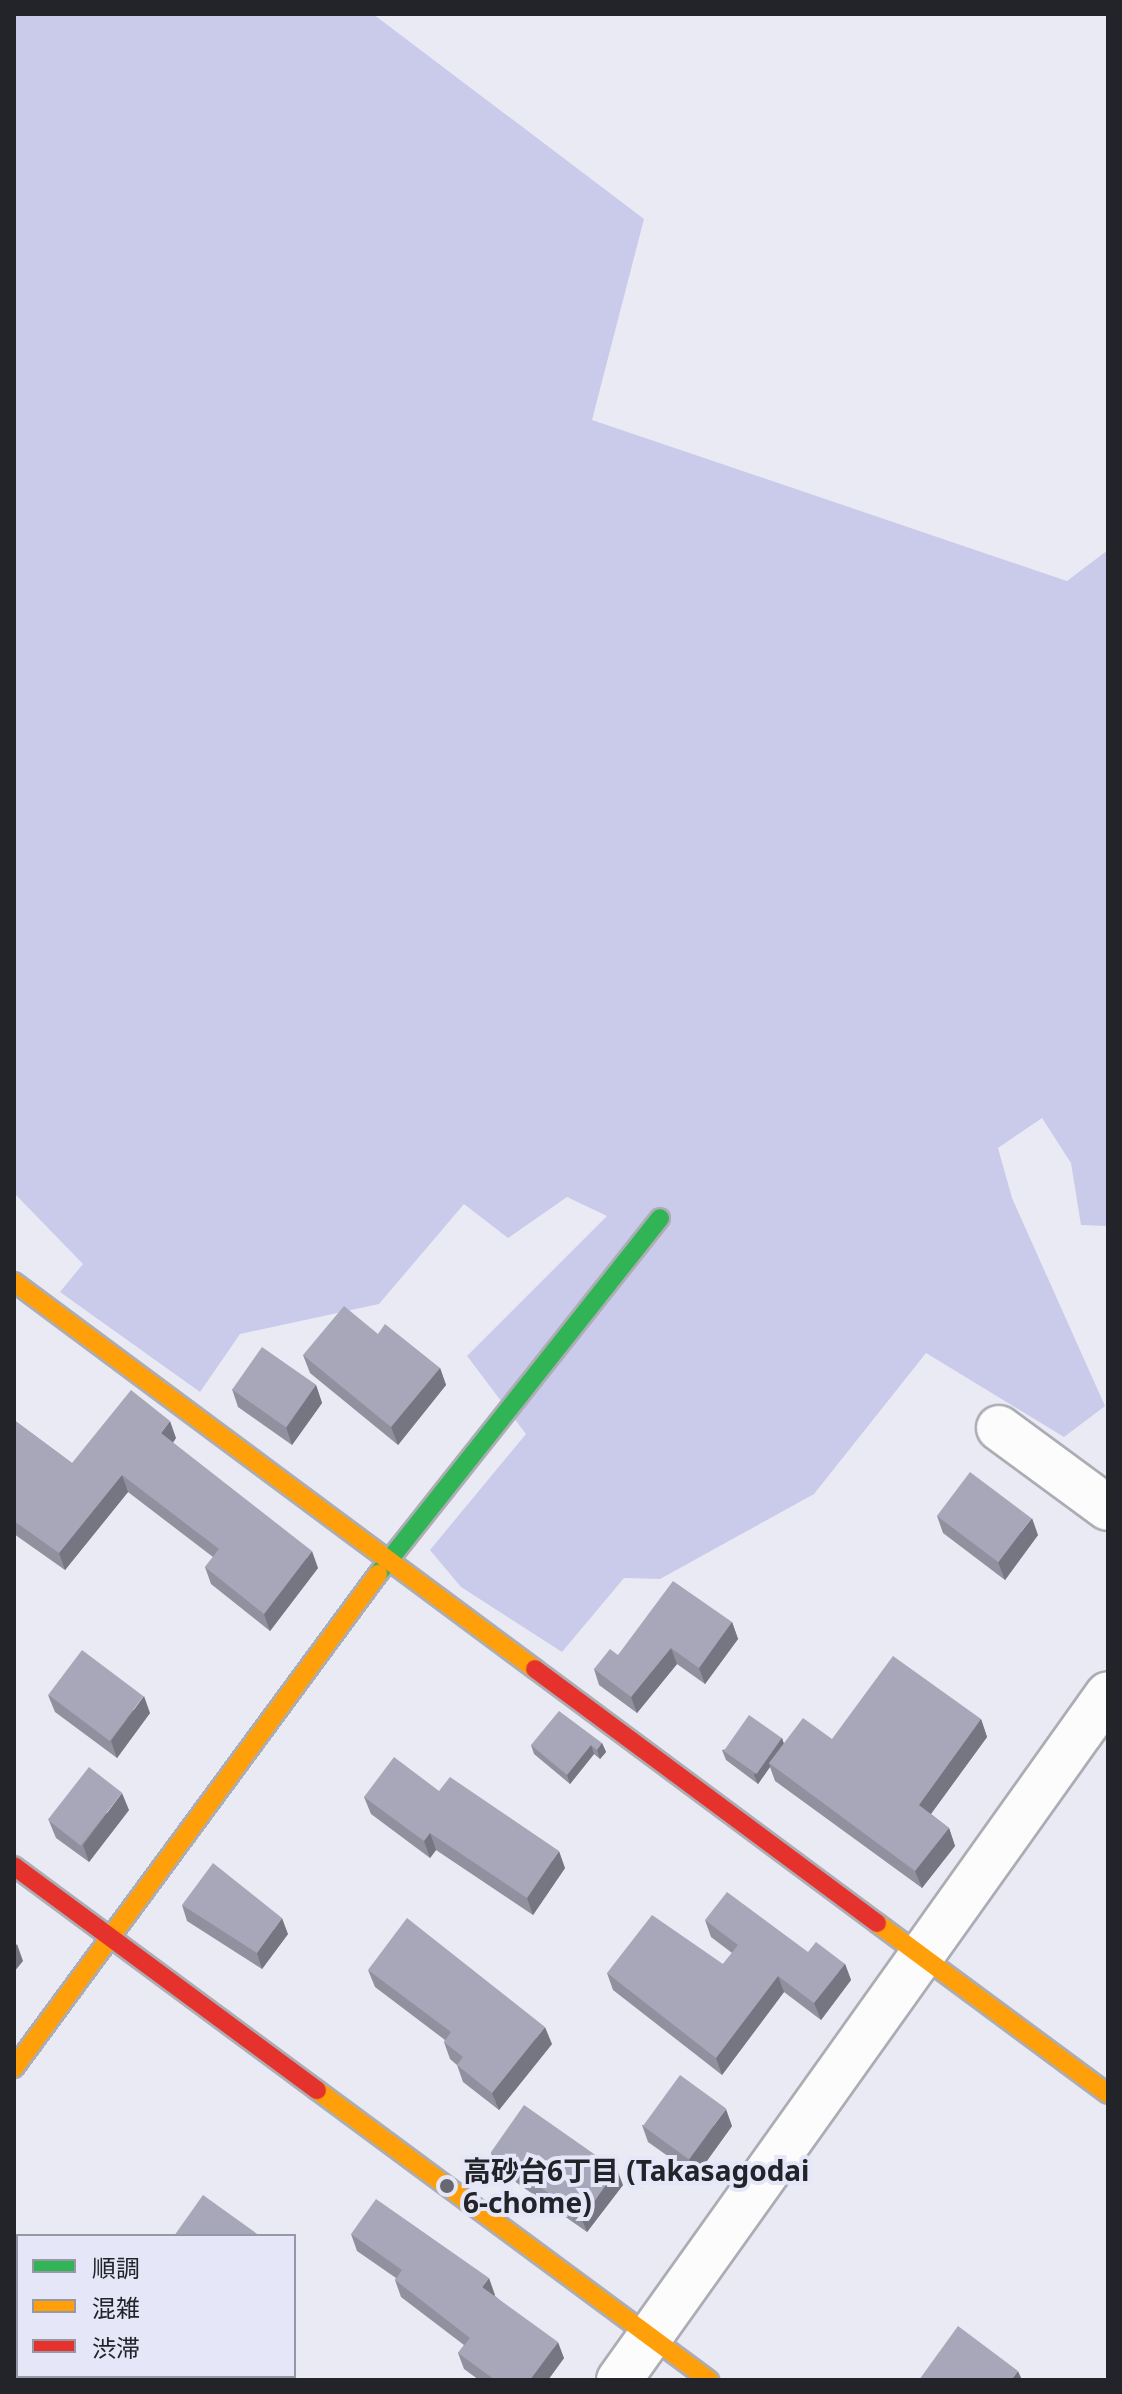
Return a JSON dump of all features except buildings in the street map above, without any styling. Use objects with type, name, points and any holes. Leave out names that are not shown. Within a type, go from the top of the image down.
[{"type":"street","points":[[14,2068],[388,1560],[660,1218]]},
{"type":"street","points":[[14,1282],[1108,2094]]},
{"type":"street","points":[[999,1428],[1108,1508]]},
{"type":"street","points":[[619,2380],[1108,1694]]},
{"type":"street","points":[[14,1866],[709,2380]]},
{"type":"shaded area","points":[[14,14],[373,14],[644,219],[592,420],[1067,581],[1108,550],[1108,1226],[1081,1225],[1071,1163],[1042,1118],[998,1148],[1012,1198],[1105,1406],[1064,1437],[926,1353],[814,1494],[660,1579],[624,1578],[562,1652],[461,1587],[430,1550],[526,1434],[467,1356],[607,1216],[567,1197],[508,1238],[464,1204],[379,1304],[240,1334],[200,1392],[60,1292],[83,1264],[14,1193]]},
{"type":"traffic: fast","points":[[378,1574],[660,1218]]},
{"type":"traffic: slow","points":[[14,1282],[535,1669]]},
{"type":"traffic: slow","points":[[14,2068],[378,1574]]},
{"type":"traffic: slow","points":[[877,1923],[1108,2094]]},
{"type":"traffic: slow","points":[[317,2090],[709,2380]]},
{"type":"traffic: jam","points":[[535,1669],[877,1923]]},
{"type":"traffic: jam","points":[[14,1866],[317,2090]]},
{"type":"place","name":"高砂台6丁目 (Takasagodai 6-chome)","points":[[447,2186]]}]
